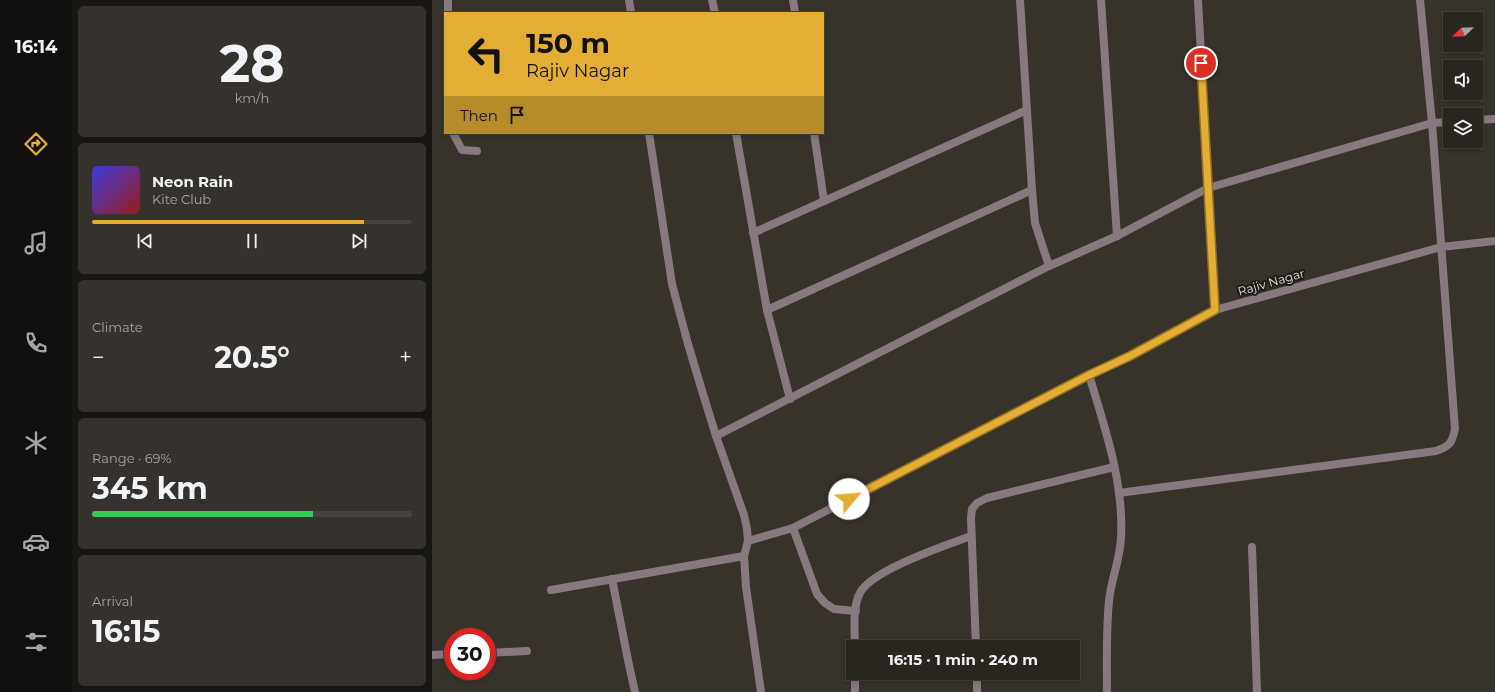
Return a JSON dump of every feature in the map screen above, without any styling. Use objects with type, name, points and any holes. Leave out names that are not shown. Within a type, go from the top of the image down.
[{"type":"street","points":[[448,0],[448,12]]},
{"type":"street","points":[[629,0],[631,12]]},
{"type":"street","points":[[712,0],[715,12]]},
{"type":"street","points":[[793,0],[795,12]]},
{"type":"street","points":[[1020,0],[1035,223],[1049,266]]},
{"type":"street","points":[[1101,0],[1117,236]]},
{"type":"street","points":[[1198,0],[1215,310]]},
{"type":"street","points":[[1119,493],[1436,451],[1446,448],[1453,440],[1455,429],[1440,247],[1432,123],[1420,0]]},
{"type":"street","points":[[753,233],[1027,110]]},
{"type":"street","points":[[1483,119],[1495,118]]},
{"type":"street","points":[[716,436],[1049,266],[1117,236],[1208,188],[1432,123],[1443,122]]},
{"type":"street","points":[[454,134],[462,150],[477,152]]},
{"type":"street","points":[[649,134],[672,284],[688,344],[716,436],[744,515],[748,541],[744,556],[746,588],[761,692]]},
{"type":"street","points":[[736,134],[767,310],[790,399]]},
{"type":"street","points":[[814,134],[824,201]]},
{"type":"street","points":[[767,310],[1032,190]]},
{"type":"street","name":"Rajiv Nagar","points":[[748,541],[793,528],[1089,375],[1130,356],[1215,310],[1440,247],[1495,241]]},
{"type":"street","points":[[1089,375],[1103,420],[1119,493],[1121,538],[1118,560],[1109,600],[1107,692]]},
{"type":"street","points":[[976,640],[971,536],[972,509],[977,503],[987,498],[1114,467]]},
{"type":"street","points":[[793,528],[817,594],[825,603],[834,609],[856,611]]},
{"type":"street","points":[[855,640],[857,604],[861,591],[871,581],[917,556],[971,536]]},
{"type":"street","points":[[1252,547],[1257,692]]},
{"type":"street","points":[[551,590],[744,556]]},
{"type":"street","points":[[612,579],[635,692]]},
{"type":"street","points":[[496,653],[527,651]]},
{"type":"street","points":[[432,656],[444,655]]},
{"type":"street","points":[[855,680],[855,692]]},
{"type":"street","points":[[977,680],[978,692]]},
{"type":"route","points":[[849,499],[1089,375],[1130,356],[1215,310],[1201,63]]}]
